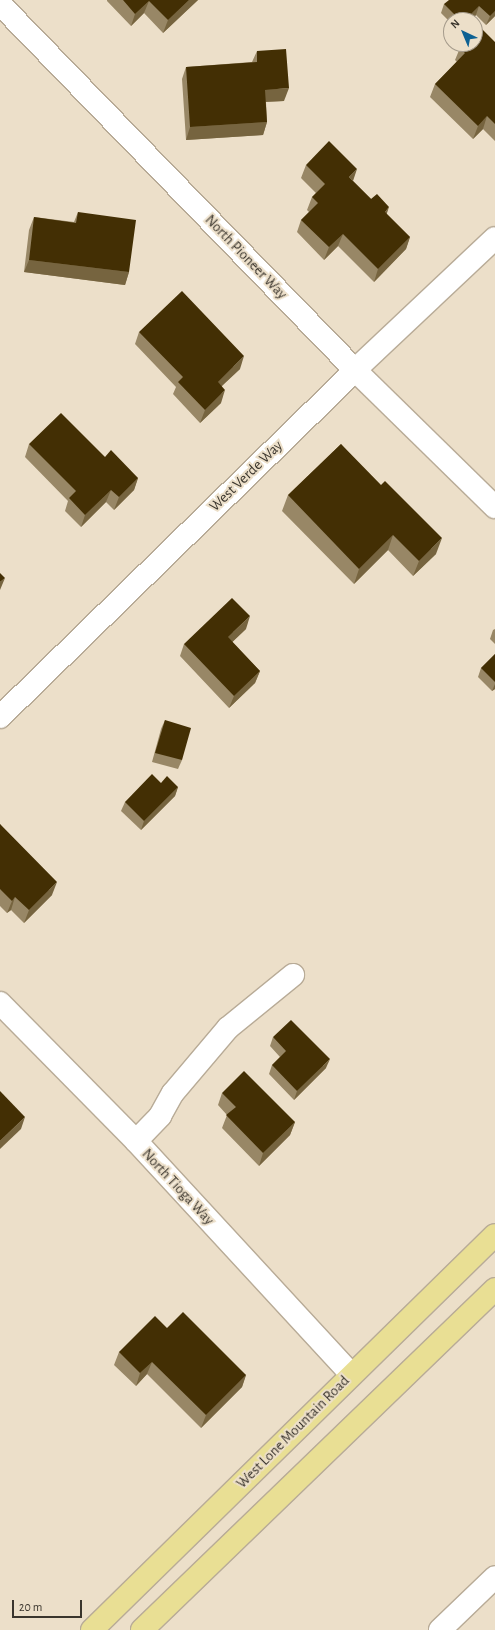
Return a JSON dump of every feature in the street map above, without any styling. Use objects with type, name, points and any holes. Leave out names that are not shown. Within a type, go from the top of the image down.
[{"type":"main road","name":"West Lone Mountain Road","points":[[92,1630],[351,1374],[495,1235]]},
{"type":"main road","points":[[142,1630],[495,1289]]},
{"type":"street","name":"North Pioneer Way","points":[[0,4],[355,370],[495,507]]},
{"type":"street","name":"West Verde Way","points":[[0,717],[355,370],[495,238]]},
{"type":"street","points":[[136,1141],[160,1116],[173,1093],[228,1028],[292,975]]},
{"type":"street","name":"North Tioga Way","points":[[0,1003],[136,1141],[351,1374]]},
{"type":"street","points":[[440,1630],[495,1577]]},
{"type":"building","points":[[123,0],[189,0],[168,20],[149,1],[135,14]]},
{"type":"building","points":[[449,0],[495,0],[495,11],[490,16],[479,6],[473,12],[452,12],[444,4]]},
{"type":"building","points":[[483,30],[495,42],[495,124],[487,116],[478,126],[435,84],[465,53],[464,52],[483,52]]},
{"type":"building","points":[[286,49],[289,88],[265,90],[267,122],[190,127],[186,67],[257,62],[257,51]]},
{"type":"building","points":[[329,141],[357,169],[349,177],[371,199],[377,194],[389,207],[385,212],[410,237],[378,269],[343,234],[329,247],[301,220],[318,203],[312,197],[325,184],[306,165]]},
{"type":"building","points":[[78,212],[136,220],[129,272],[29,260],[34,217],[76,223]]},
{"type":"building","points":[[182,291],[244,356],[218,382],[225,390],[205,410],[178,382],[183,377],[139,332]]},
{"type":"building","points":[[61,413],[105,457],[111,450],[138,478],[119,497],[111,490],[85,515],[69,498],[76,491],[29,444]]},
{"type":"building","points":[[341,444],[381,485],[385,481],[442,538],[419,561],[393,535],[359,569],[288,495]]},
{"type":"building","points":[[0,573],[5,578],[0,582]]},
{"type":"building","points":[[232,598],[250,616],[228,637],[260,671],[234,696],[184,644]]},
{"type":"building","points":[[495,654],[495,682],[481,668]]},
{"type":"building","points":[[165,720],[191,728],[182,760],[155,753]]},
{"type":"building","points":[[152,774],[161,783],[167,776],[178,787],[144,821],[125,802]]},
{"type":"building","points":[[0,824],[57,882],[29,910],[15,897],[12,901],[0,889]]},
{"type":"building","points":[[291,1020],[330,1059],[297,1091],[272,1065],[286,1051],[273,1037]]},
{"type":"building","points":[[244,1071],[295,1122],[263,1153],[226,1115],[236,1107],[222,1093]]},
{"type":"building","points":[[0,1091],[25,1117],[0,1141]]},
{"type":"building","points":[[183,1312],[246,1375],[206,1415],[152,1362],[140,1373],[119,1352],[155,1316],[167,1328]]}]
